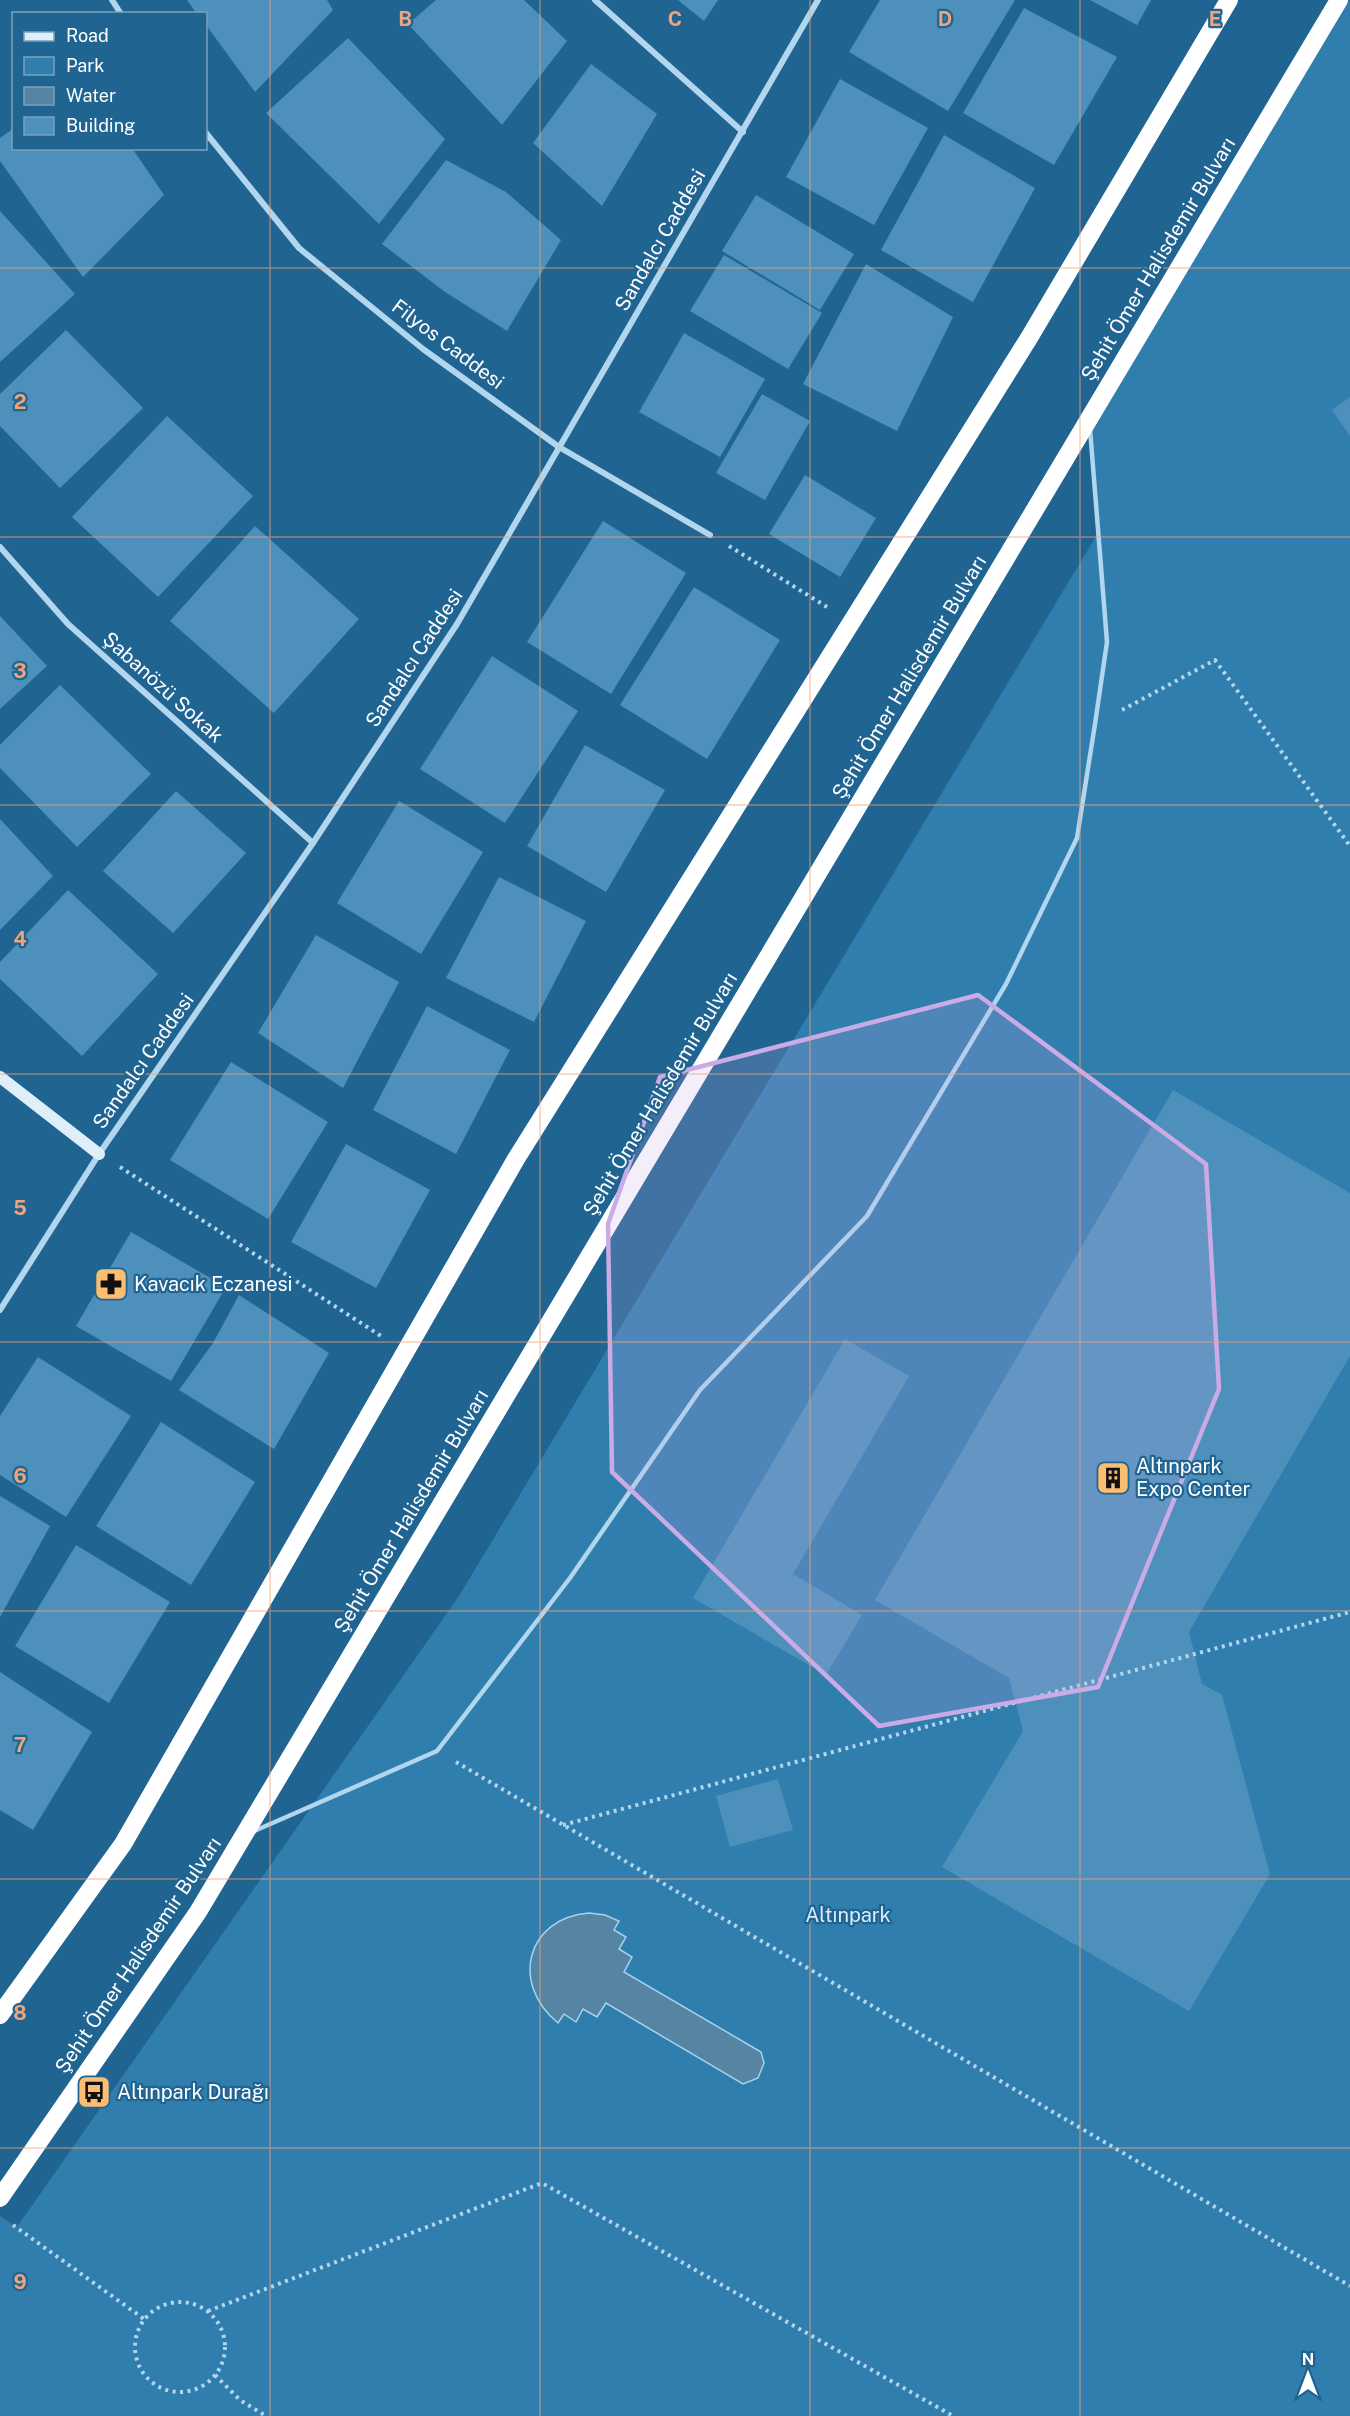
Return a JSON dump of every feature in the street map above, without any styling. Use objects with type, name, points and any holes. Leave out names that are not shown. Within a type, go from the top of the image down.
[{"type":"highway","points":[[0,2015],[123,1844],[516,1159],[1029,338],[1229,0]]},
{"type":"highway","name":"Şehit Ömer Halisdemir Bulvarı","points":[[0,2198],[198,1912],[1339,0]]},
{"type":"street","points":[[595,0],[743,132]]},
{"type":"street","name":"Sandalcı Caddesi","points":[[0,1310],[99,1154],[313,843],[457,624],[818,0]]},
{"type":"street","name":"Filyos Caddesi","points":[[207,134],[299,248],[423,349],[559,447],[710,535]]},
{"type":"street","name":"Şabanözü Sokak","points":[[0,547],[68,624],[313,843]]},
{"type":"street","points":[[0,1077],[99,1154]]},
{"type":"lane","points":[[244,1835],[437,1751],[570,1578],[700,1390],[867,1216],[1006,984],[1077,838],[1095,724],[1107,642],[1089,420]]},
{"type":"path","points":[[710,535],[852,622]]},
{"type":"path","points":[[1095,724],[1215,660],[1350,846]]},
{"type":"path","points":[[99,1154],[406,1352]]},
{"type":"path","points":[[562,1825],[1350,1612]]},
{"type":"path","points":[[437,1751],[1350,2286]]},
{"type":"path","points":[[208,2311],[542,2183],[954,2416]]},
{"type":"path","points":[[9,2222],[144,2319]]},
{"type":"path","points":[[175,2301],[187,2302],[208,2311],[222,2330],[225,2342],[222,2366],[215,2375],[196,2390],[185,2392],[161,2389],[151,2382],[137,2364],[134,2352],[134,2340],[144,2319],[163,2304],[175,2301]]},
{"type":"path","points":[[215,2375],[240,2400],[266,2416]]},
{"type":"highlighted area","points":[[978,995],[1206,1164],[1219,1389],[1098,1687],[879,1726],[612,1472],[608,1224],[660,1077]]},
{"type":"green space","name":"Altınpark","points":[[1339,0],[1350,0],[1350,2416],[0,2416],[0,2216],[17,2227],[459,1596],[1098,533],[1089,420]]},
{"type":"water","points":[[589,1913],[605,1915],[619,1921],[614,1930],[626,1937],[619,1949],[632,1957],[624,1972],[761,2052],[764,2063],[758,2078],[743,2084],[606,2003],[597,2017],[583,2009],[576,2022],[564,2014],[558,2023],[543,2007],[534,1990],[530,1972],[532,1955],[539,1940],[551,1927],[568,1918]]},
{"type":"building","points":[[187,0],[327,0],[333,10],[255,92],[207,26],[207,12],[196,12]]},
{"type":"building","points":[[436,0],[524,0],[567,41],[502,125],[408,24]]},
{"type":"building","points":[[678,0],[718,0],[704,21]]},
{"type":"building","points":[[880,0],[1015,0],[948,111],[849,52]]},
{"type":"building","points":[[1090,0],[1151,0],[1137,25]]},
{"type":"building","points":[[1024,8],[1117,57],[1054,165],[963,113]]},
{"type":"building","points":[[348,38],[445,139],[379,224],[266,113]]},
{"type":"building","points":[[591,64],[657,114],[602,206],[533,143]]},
{"type":"building","points":[[840,79],[928,128],[874,225],[786,177]]},
{"type":"building","points":[[12,129],[12,150],[133,150],[164,195],[83,277],[0,161],[0,138]]},
{"type":"building","points":[[944,135],[1035,188],[973,302],[881,250]]},
{"type":"building","points":[[446,160],[506,192],[561,240],[507,331],[445,292],[382,244]]},
{"type":"building","points":[[756,195],[854,254],[820,310],[722,251]]},
{"type":"building","points":[[0,211],[75,294],[0,362]]},
{"type":"building","points":[[724,255],[822,313],[788,369],[690,311]]},
{"type":"building","points":[[866,264],[953,317],[897,431],[803,384]]},
{"type":"building","points":[[66,330],[143,408],[60,488],[0,426],[0,394]]},
{"type":"building","points":[[684,333],[765,379],[720,457],[639,412]]},
{"type":"building","points":[[762,394],[810,421],[765,500],[716,473]]},
{"type":"building","points":[[1350,397],[1350,436],[1332,410]]},
{"type":"building","points":[[167,416],[253,496],[158,597],[72,517]]},
{"type":"building","points":[[805,475],[876,518],[840,577],[769,534]]},
{"type":"building","points":[[603,521],[686,573],[611,694],[527,642]]},
{"type":"building","points":[[255,526],[359,619],[274,713],[170,621]]},
{"type":"building","points":[[694,587],[780,640],[707,759],[620,705]]},
{"type":"building","points":[[0,616],[47,666],[0,709]]},
{"type":"building","points":[[492,656],[578,711],[505,823],[420,769]]},
{"type":"building","points":[[60,685],[151,774],[77,847],[0,768],[0,745]]},
{"type":"building","points":[[585,745],[665,790],[606,892],[527,846]]},
{"type":"building","points":[[176,791],[246,853],[173,933],[103,871]]},
{"type":"building","points":[[399,801],[483,852],[421,954],[337,903]]},
{"type":"building","points":[[0,819],[53,876],[0,930]]},
{"type":"building","points":[[499,877],[586,921],[534,1022],[446,978]]},
{"type":"building","points":[[68,890],[158,974],[82,1056],[0,979],[0,962]]},
{"type":"building","points":[[316,935],[399,982],[343,1088],[258,1033]]},
{"type":"building","points":[[427,1006],[510,1050],[456,1154],[373,1110]]},
{"type":"building","points":[[231,1062],[328,1122],[268,1219],[170,1160]]},
{"type":"building","name":"Altınpark Expo Center","points":[[1173,1090],[1350,1193],[1350,1356],[1189,1632],[1202,1684],[1222,1695],[1270,1874],[1189,2011],[942,1867],[1023,1731],[1009,1678],[875,1600]]},
{"type":"building","points":[[346,1144],[430,1190],[376,1288],[291,1242]]},
{"type":"building","points":[[131,1232],[226,1287],[171,1381],[76,1326]]},
{"type":"building","points":[[239,1295],[329,1353],[274,1449],[179,1390],[213,1343]]},
{"type":"building","points":[[845,1339],[909,1376],[793,1574],[862,1615],[826,1675],[693,1598]]},
{"type":"building","points":[[38,1357],[131,1416],[66,1517],[0,1475],[0,1416]]},
{"type":"building","points":[[161,1422],[255,1482],[191,1585],[96,1526]]},
{"type":"building","points":[[0,1496],[50,1526],[0,1617]]},
{"type":"building","points":[[76,1545],[170,1602],[109,1703],[15,1646]]},
{"type":"building","points":[[0,1672],[92,1732],[33,1830],[0,1810]]},
{"type":"building","points":[[778,1779],[793,1830],[730,1847],[716,1796]]},
{"type":"place","name":"Kavacık Eczanesi","points":[[111,1284]]},
{"type":"place","name":"Altınpark Expo Center","points":[[1113,1478]]},
{"type":"place","name":"Altınpark Durağı","points":[[94,2092]]}]
